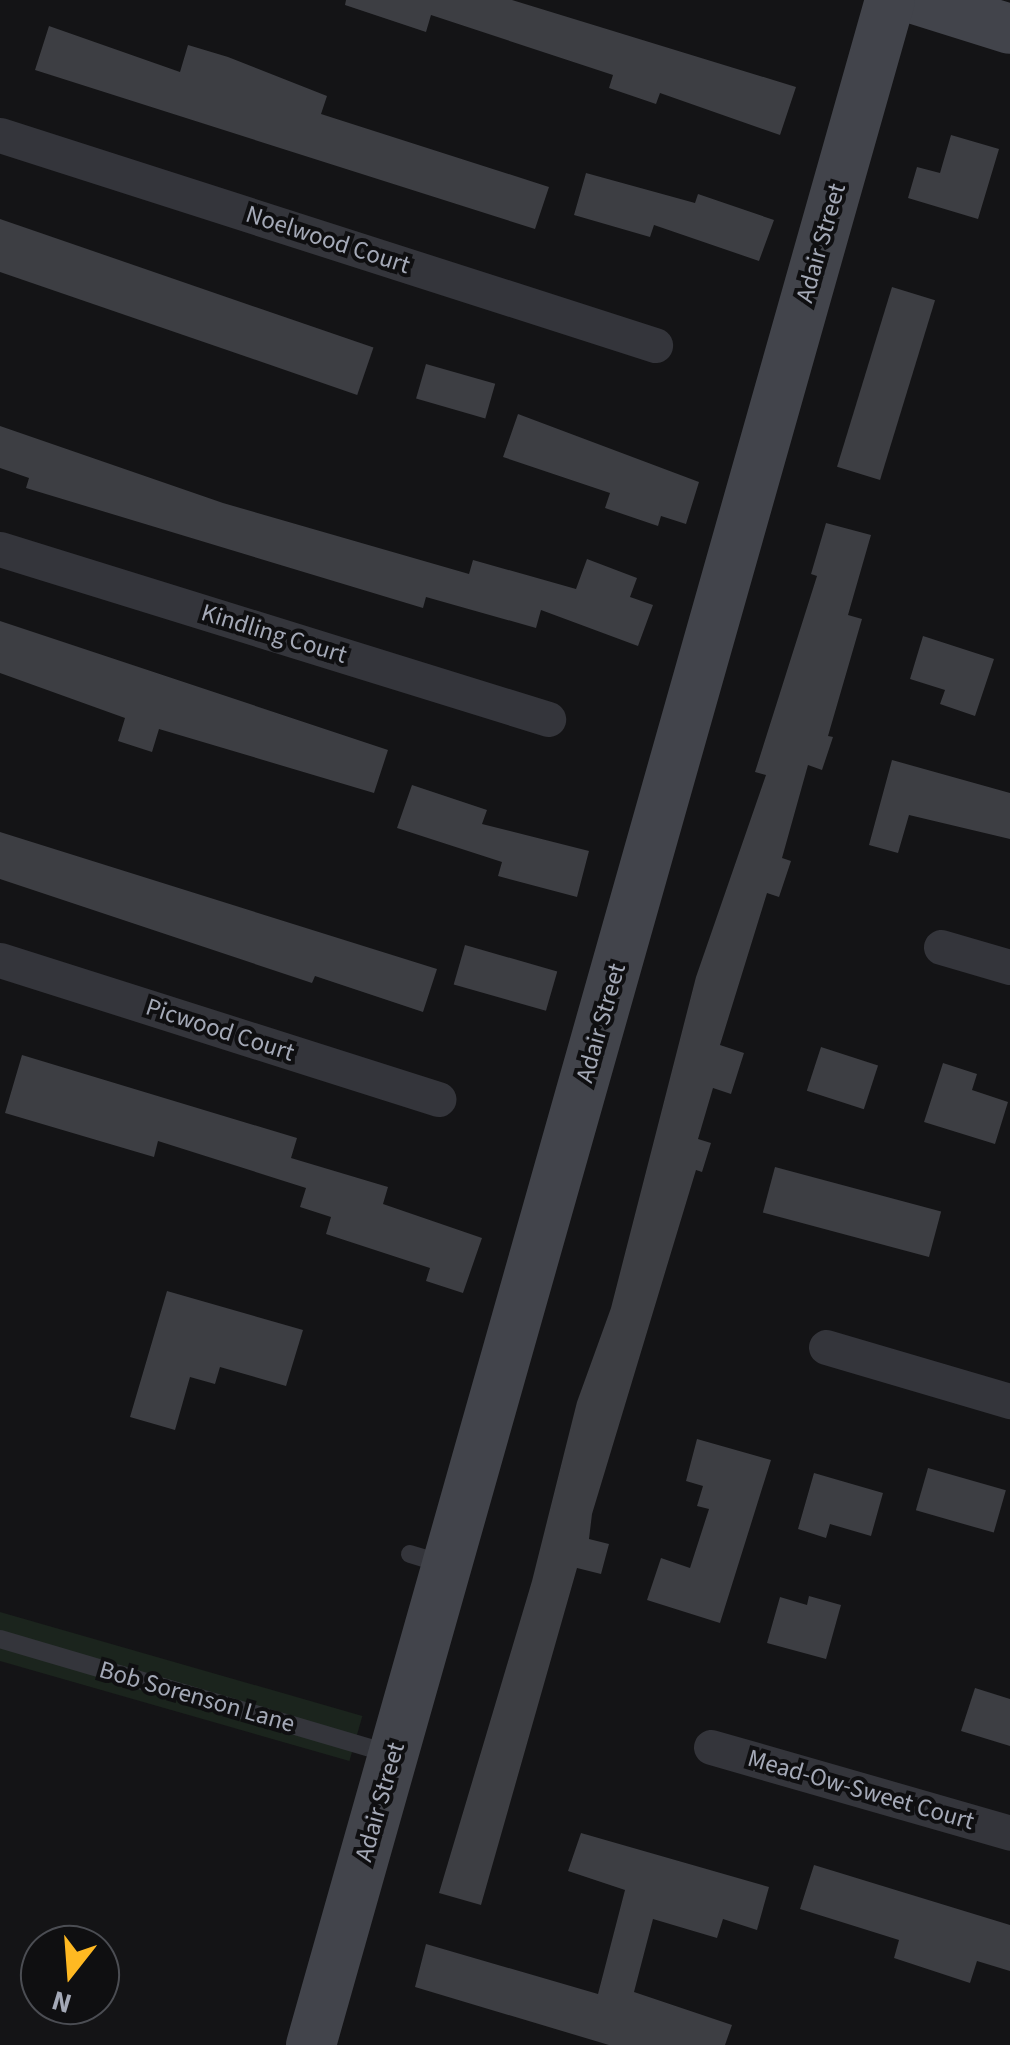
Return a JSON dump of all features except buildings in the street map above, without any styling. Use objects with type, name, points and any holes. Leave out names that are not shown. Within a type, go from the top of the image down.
[{"type":"street","name":"Adair Street","points":[[320,2043],[394,1754],[429,1560],[890,0]]},
{"type":"street","points":[[917,0],[1010,28]]},
{"type":"street","name":"Noelwood Court","points":[[0,135],[655,344]]},
{"type":"street","name":"Kindling Court","points":[[0,549],[548,719]]},
{"type":"street","points":[[941,947],[1010,967]]},
{"type":"street","name":"Picwood Court","points":[[0,960],[439,1099]]},
{"type":"street","points":[[826,1347],[1010,1401]]},
{"type":"street","name":"Mead-Ow-Sweet Court","points":[[712,1747],[1010,1833]]},
{"type":"lane","name":"Bob Sorenson Lane","points":[[0,1639],[394,1754]]},
{"type":"shaded area","points":[[0,1612],[362,1716],[349,1761],[0,1661]]}]
